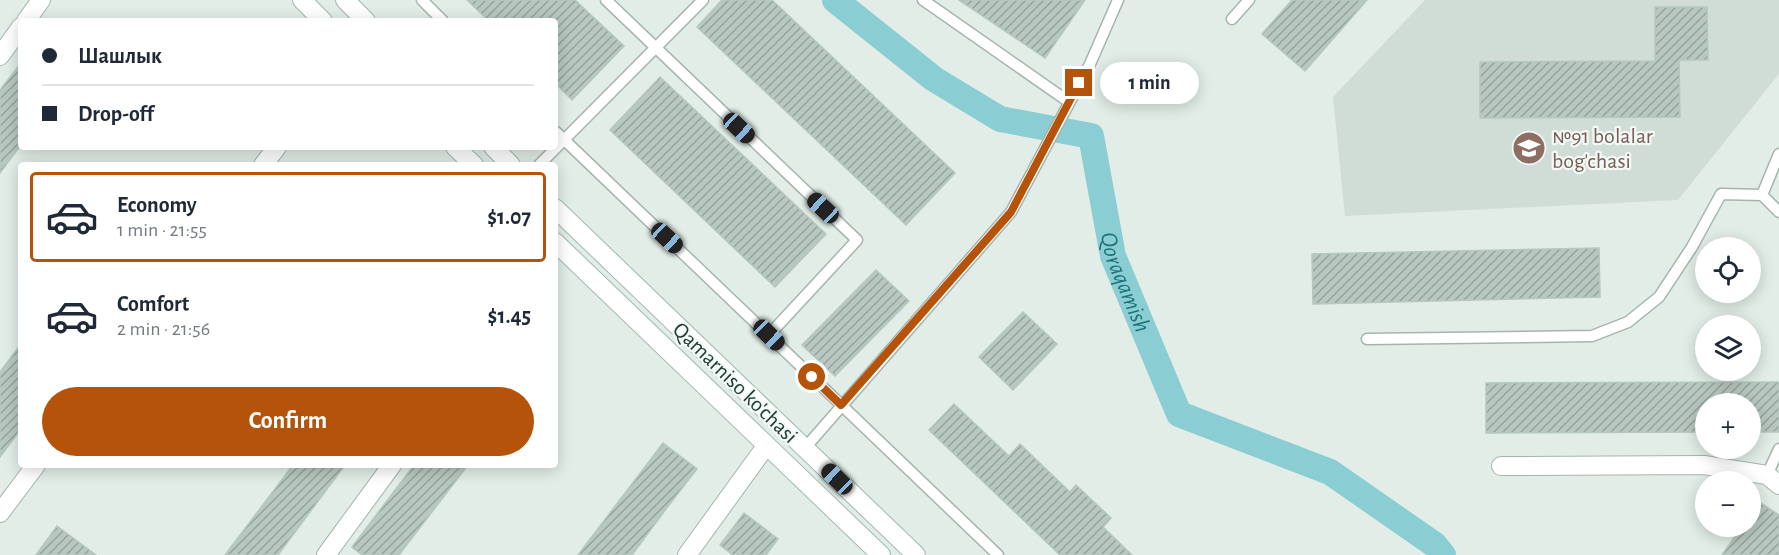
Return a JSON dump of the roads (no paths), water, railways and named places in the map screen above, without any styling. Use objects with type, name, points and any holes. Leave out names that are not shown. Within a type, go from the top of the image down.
[{"type":"main road","points":[[28,18],[41,0]]},
{"type":"main road","points":[[302,0],[320,18]]},
{"type":"main road","points":[[345,0],[363,18]]},
{"type":"main road","points":[[0,56],[18,31]]},
{"type":"main road","points":[[265,162],[275,150]]},
{"type":"main road","points":[[458,150],[471,162]]},
{"type":"main road","points":[[496,150],[508,162]]},
{"type":"main road","name":"Qamarniso ko'chasi","points":[[558,211],[916,555]]},
{"type":"main road","name":"Qamarniso ko'chasi","points":[[558,248],[881,555]]},
{"type":"main road","points":[[687,555],[766,446]]},
{"type":"main road","points":[[1501,466],[1704,465],[1773,480]]},
{"type":"main road","points":[[0,513],[34,468]]},
{"type":"main road","points":[[326,555],[390,468]]},
{"type":"lane","points":[[422,0],[440,18]]},
{"type":"lane","points":[[606,0],[857,240],[769,335]]},
{"type":"lane","points":[[558,147],[703,0]]},
{"type":"lane","points":[[923,0],[1069,102]]},
{"type":"lane","points":[[805,448],[1011,212],[1090,64],[1118,0]]},
{"type":"lane","points":[[1232,19],[1249,0]]},
{"type":"lane","points":[[558,134],[998,555]]},
{"type":"lane","points":[[541,162],[555,150]]},
{"type":"lane","points":[[1762,195],[1779,154]]},
{"type":"lane","points":[[1367,339],[1592,336],[1628,322],[1659,297],[1692,247],[1721,194],[1762,195],[1779,212]]},
{"type":"lane","points":[[1773,480],[1779,448]]},
{"type":"waterway","name":"Qoraqamish","points":[[835,0],[934,79],[1000,119],[1091,136],[1113,256],[1179,414],[1330,472],[1435,545],[1443,555]]},
{"type":"place","name":"№91 bolalar bog'chasi","points":[[1529,148]]}]
